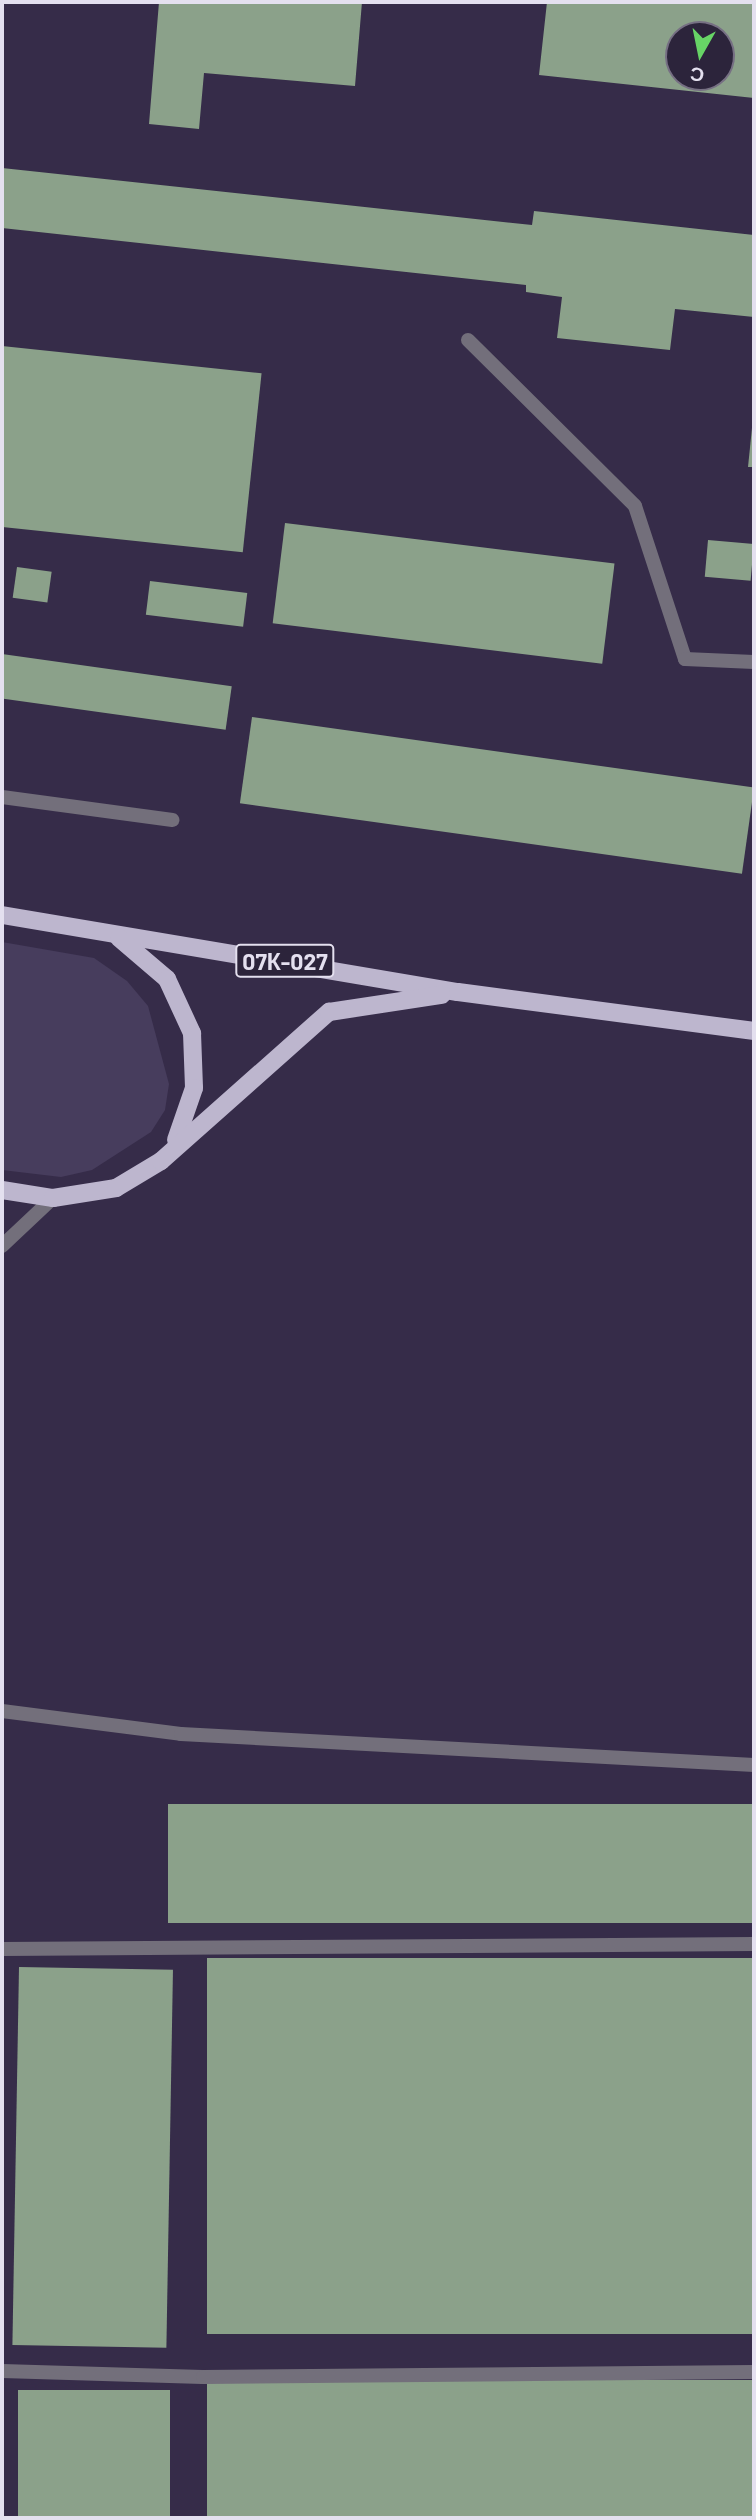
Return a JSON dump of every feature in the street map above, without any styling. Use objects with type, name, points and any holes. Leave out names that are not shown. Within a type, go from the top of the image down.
[{"type":"main road","name":"07К-027","points":[[2,915],[458,992],[754,1031]]},
{"type":"main road","points":[[112,934],[167,979],[192,1033],[194,1088],[173,1147]]},
{"type":"main road","name":"07К-027","points":[[2,1190],[53,1198],[116,1188],[173,1147],[329,1012],[458,992]]},
{"type":"lane","points":[[468,340],[635,506],[685,659],[754,662]]},
{"type":"lane","points":[[2,797],[172,820]]},
{"type":"lane","points":[[2,1246],[53,1198]]},
{"type":"lane","points":[[2,1711],[181,1734],[754,1765]]},
{"type":"lane","points":[[2,1949],[754,1944]]},
{"type":"lane","points":[[2,2371],[203,2377],[754,2372]]},
{"type":"shaded area","points":[[2,2],[754,2],[754,2518],[2,2518]]},
{"type":"shaded area","points":[[2,942],[94,958],[127,981],[148,1006],[169,1084],[165,1110],[151,1132],[92,1170],[61,1177],[2,1170]]},
{"type":"building","points":[[159,2],[362,2],[355,86],[204,73],[199,129],[149,124]]},
{"type":"building","points":[[547,2],[754,2],[754,98],[689,91],[735,91],[735,21],[665,21],[665,88],[539,75]]},
{"type":"building","points":[[2,168],[532,225],[534,211],[754,235],[754,317],[675,309],[670,350],[557,338],[562,297],[526,292],[526,285],[2,228]]},
{"type":"building","points":[[2,346],[262,373],[243,552],[2,527]]},
{"type":"building","points":[[752,428],[754,467],[748,467]]},
{"type":"building","points":[[285,523],[615,563],[602,664],[273,623]]},
{"type":"building","points":[[708,540],[754,544],[751,581],[705,577]]},
{"type":"building","points":[[17,567],[52,572],[47,603],[13,598]]},
{"type":"building","points":[[150,581],[247,593],[243,627],[146,615]]},
{"type":"building","points":[[2,654],[232,686],[226,730],[2,698]]},
{"type":"building","points":[[252,717],[754,788],[742,874],[240,803]]},
{"type":"building","points":[[168,1804],[754,1804],[754,1923],[168,1923]]},
{"type":"building","points":[[207,1958],[754,1958],[754,2334],[207,2334]]},
{"type":"building","points":[[19,1967],[173,1970],[166,2348],[12,2345]]},
{"type":"building","points":[[207,2380],[754,2380],[754,2518],[207,2518]]},
{"type":"building","points":[[18,2390],[170,2390],[170,2518],[18,2518]]}]
